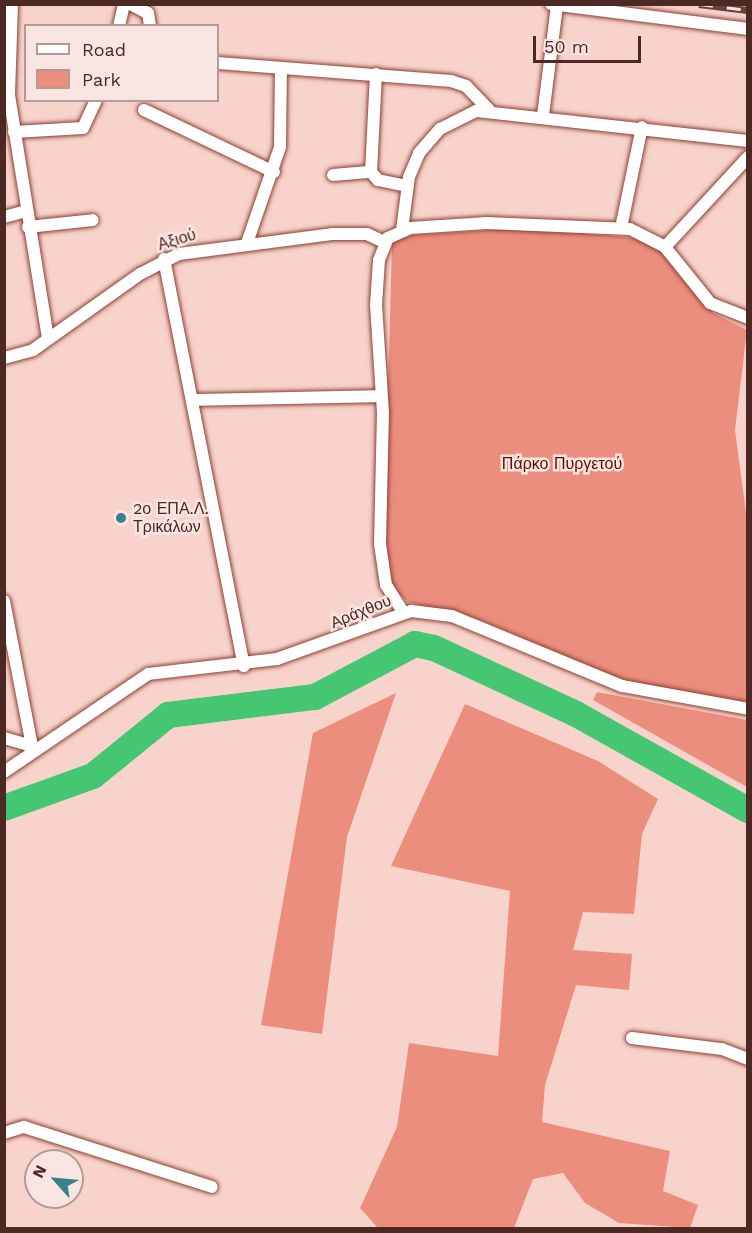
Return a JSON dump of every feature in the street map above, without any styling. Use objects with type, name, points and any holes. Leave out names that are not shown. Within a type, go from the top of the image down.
[{"type":"street","points":[[12,4],[7,39],[14,132],[48,339]]},
{"type":"street","points":[[119,24],[124,4]]},
{"type":"street","points":[[130,4],[148,14],[150,24]]},
{"type":"street","points":[[543,115],[554,5],[747,29]]},
{"type":"street","points":[[219,63],[376,74],[461,84],[489,110]]},
{"type":"street","points":[[248,243],[274,172],[282,68]]},
{"type":"street","points":[[376,74],[371,172],[378,180],[407,186]]},
{"type":"street","points":[[14,132],[83,128],[95,102]]},
{"type":"street","points":[[144,110],[274,172]]},
{"type":"street","points":[[402,230],[407,186],[430,138],[459,117],[489,110],[747,141]]},
{"type":"street","points":[[621,228],[642,127]]},
{"type":"street","points":[[664,247],[747,157]]},
{"type":"street","points":[[333,175],[371,172]]},
{"type":"street","points":[[4,217],[26,211]]},
{"type":"street","points":[[28,227],[93,220]]},
{"type":"street","points":[[403,612],[382,569],[380,396],[376,305],[384,242],[402,230],[519,222],[621,228],[664,247],[708,301],[747,318]]},
{"type":"street","name":"Αξιού","points":[[4,358],[26,353],[164,259],[248,243],[347,234],[372,235],[384,242]]},
{"type":"street","points":[[164,259],[244,666]]},
{"type":"street","points":[[192,400],[380,396]]},
{"type":"street","points":[[4,601],[32,748]]},
{"type":"street","name":"Αράχθου","points":[[4,772],[32,748],[148,674],[244,666],[311,650],[403,612],[452,616],[622,686],[747,709]]},
{"type":"street","points":[[4,738],[32,748]]},
{"type":"street","points":[[632,1038],[722,1049],[747,1059]]},
{"type":"street","points":[[4,1133],[24,1127],[212,1186]]},
{"type":"green space","name":"Πάρκο Πυργετού","points":[[522,228],[635,238],[664,253],[713,313],[747,330],[735,430],[748,528],[747,704],[619,680],[483,621],[408,602],[393,588],[384,548],[392,242],[400,236]]},
{"type":"green space","points":[[597,692],[747,720],[747,787],[593,700]]},
{"type":"green space","points":[[396,693],[347,837],[322,1034],[261,1025],[313,733]]},
{"type":"green space","points":[[465,704],[598,761],[658,799],[642,834],[634,914],[583,912],[573,950],[632,954],[629,990],[576,985],[545,1085],[542,1122],[670,1151],[663,1191],[698,1205],[690,1228],[619,1223],[585,1203],[563,1173],[533,1179],[514,1228],[378,1228],[360,1208],[397,1127],[409,1043],[498,1056],[510,891],[391,866]]},
{"type":"waterway","points":[[4,808],[93,776],[168,715],[315,697],[415,644],[434,648],[576,714],[748,810]]},
{"type":"railway","points":[[699,4],[748,10]]},
{"type":"place","name":"2ο ΕΠΑ.Λ. Τρικάλων","points":[[121,518]]}]
